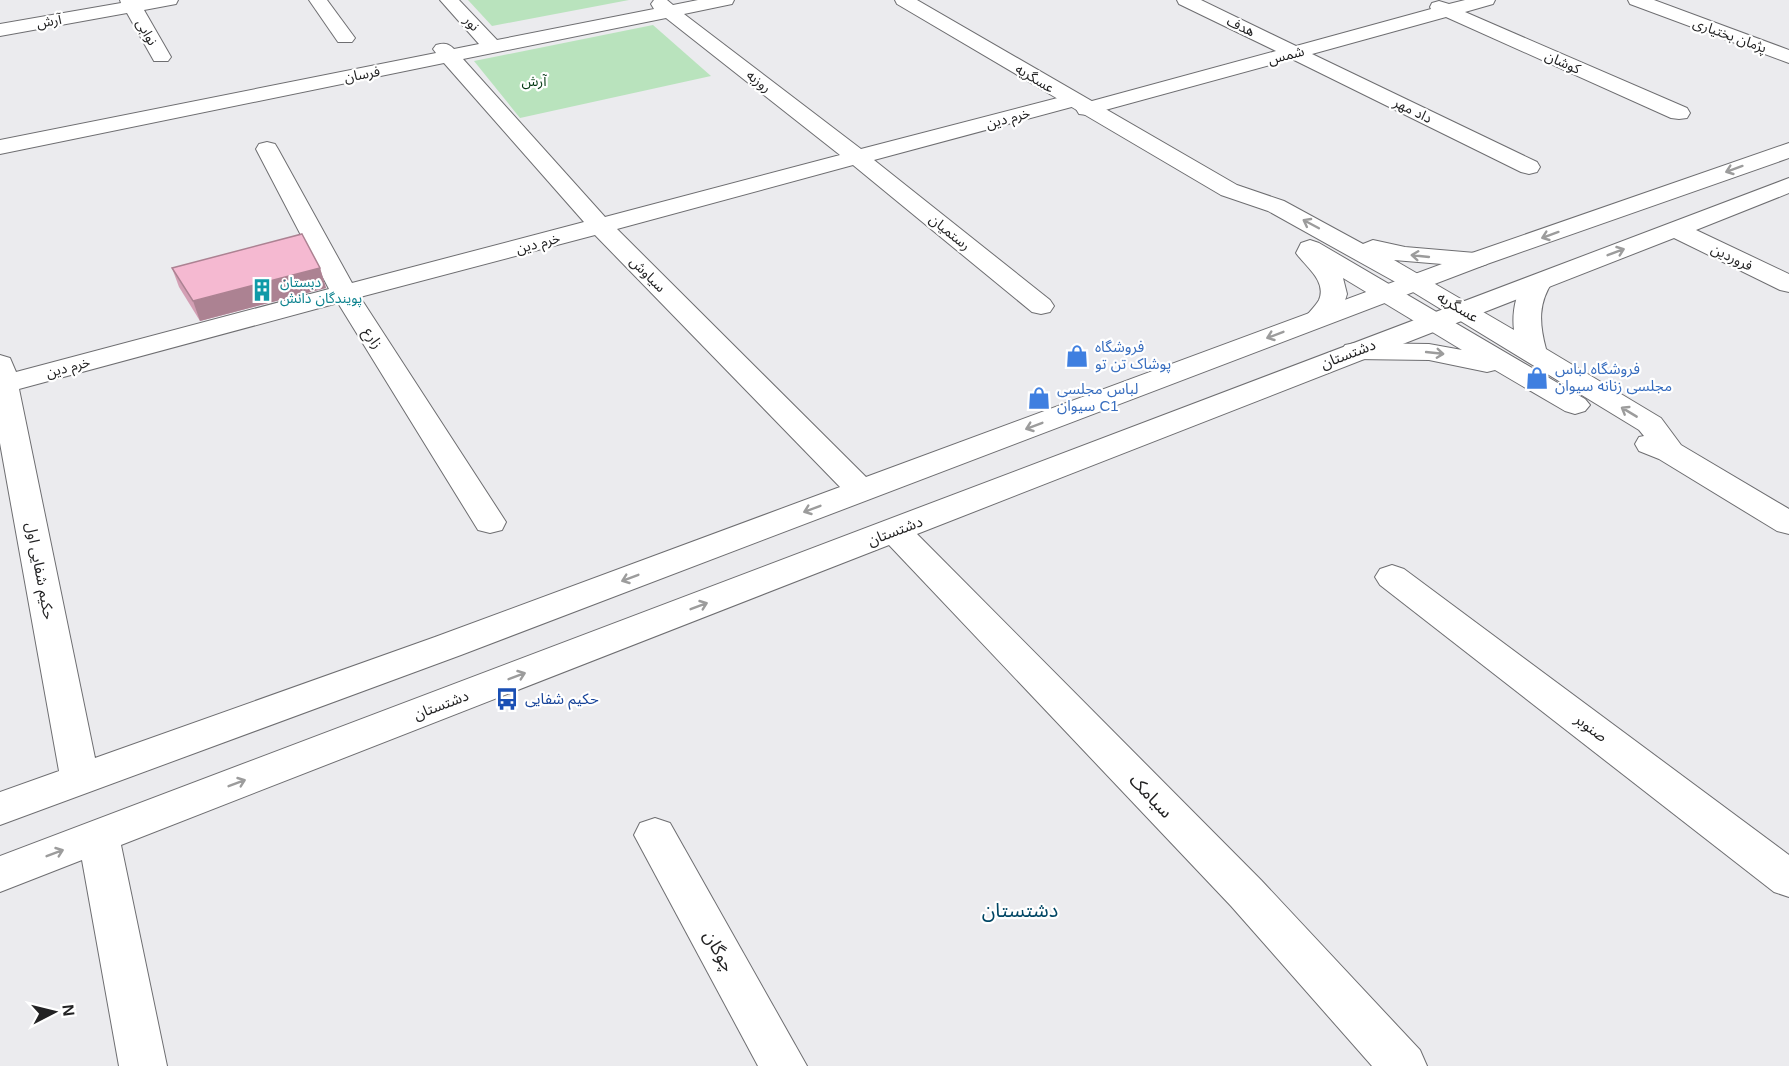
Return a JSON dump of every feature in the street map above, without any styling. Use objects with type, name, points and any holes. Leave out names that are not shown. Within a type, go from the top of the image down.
[{"type":"street","name":"آرش","points":[[0,30],[131,3],[169,0]]},
{"type":"street","points":[[318,0],[345,38]]},
{"type":"street","name":"نور","points":[[450,0],[490,43]]},
{"type":"street","name":"فرسان","points":[[0,147],[679,4],[725,0]]},
{"type":"street","name":"هدف","points":[[1186,0],[1297,52]]},
{"type":"street","name":"کوشان","points":[[1420,0],[1679,113]]},
{"type":"street","name":"شمس","points":[[1080,104],[1297,52],[1486,0]]},
{"type":"street","name":"پژمان بختیاری","points":[[1637,0],[1789,57]]},
{"type":"street","name":"عسگریه","points":[[907,1],[1229,190],[1276,206],[1463,310],[1528,364],[1628,436],[1670,452],[1789,523]]},
{"type":"street","name":"نوابی","points":[[131,3],[161,57]]},
{"type":"street","name":"روزبه","points":[[679,4],[858,158]]},
{"type":"street","name":"فرسان","points":[[0,135],[446,52]]},
{"type":"street","name":"سیاوش","points":[[446,52],[601,227],[862,491]]},
{"type":"street","name":"داد مهر","points":[[1297,52],[1529,167]]},
{"type":"street","name":"خرم دین","points":[[2,373],[345,294],[858,158],[1080,104]]},
{"type":"street","name":"زارع","points":[[267,149],[345,294],[490,522]]},
{"type":"street","points":[[0,810],[448,646],[1478,259],[1789,150]]},
{"type":"street","name":"رستمیان","points":[[858,158],[1041,306]]},
{"type":"street","name":"دشتستان","points":[[0,874],[895,531],[1789,184]]},
{"type":"street","name":"عسگریه","points":[[1229,190],[1251,214],[1433,321],[1528,364]]},
{"type":"street","name":"فروردین","points":[[1675,229],[1789,284]]},
{"type":"street","points":[[1340,240],[1405,255],[1478,259]]},
{"type":"street","points":[[1300,243],[1324,270],[1334,289],[1332,300],[1317,320]]},
{"type":"street","points":[[1355,351],[1429,352],[1528,364],[1526,314],[1532,290],[1540,281]]},
{"type":"street","name":"حکیم شفایی اول","points":[[2,373],[80,780]]},
{"type":"street","name":"سیامک","points":[[895,531],[1246,893],[1403,1066]]},
{"type":"street","name":"صنوبر","points":[[1392,577],[1789,879]]},
{"type":"street","points":[[98,836],[143,1066]]},
{"type":"street","name":"چوگان","points":[[655,836],[783,1066]]},
{"type":"green space","points":[[468,0],[629,0],[492,26]]},
{"type":"green space","name":"آرش","points":[[653,25],[711,76],[520,118],[474,61]]},
{"type":"building","points":[[302,234],[320,268],[193,301],[172,268]]},
{"type":"place","name":"دبستان پویندگان دانش","points":[[262,290]]},
{"type":"place","name":"فروشگاه پوشاک تن تو","points":[[1077,356]]},
{"type":"place","name":"فروشگاه لباس مجلسی زنانه سیوان","points":[[1537,378]]},
{"type":"place","name":"لباس مجلسی سیوان C1","points":[[1039,398]]},
{"type":"place","name":"حکیم شفایی","points":[[507,699]]},
{"type":"district","name":"دشتستان","points":[[1020,910]]}]
